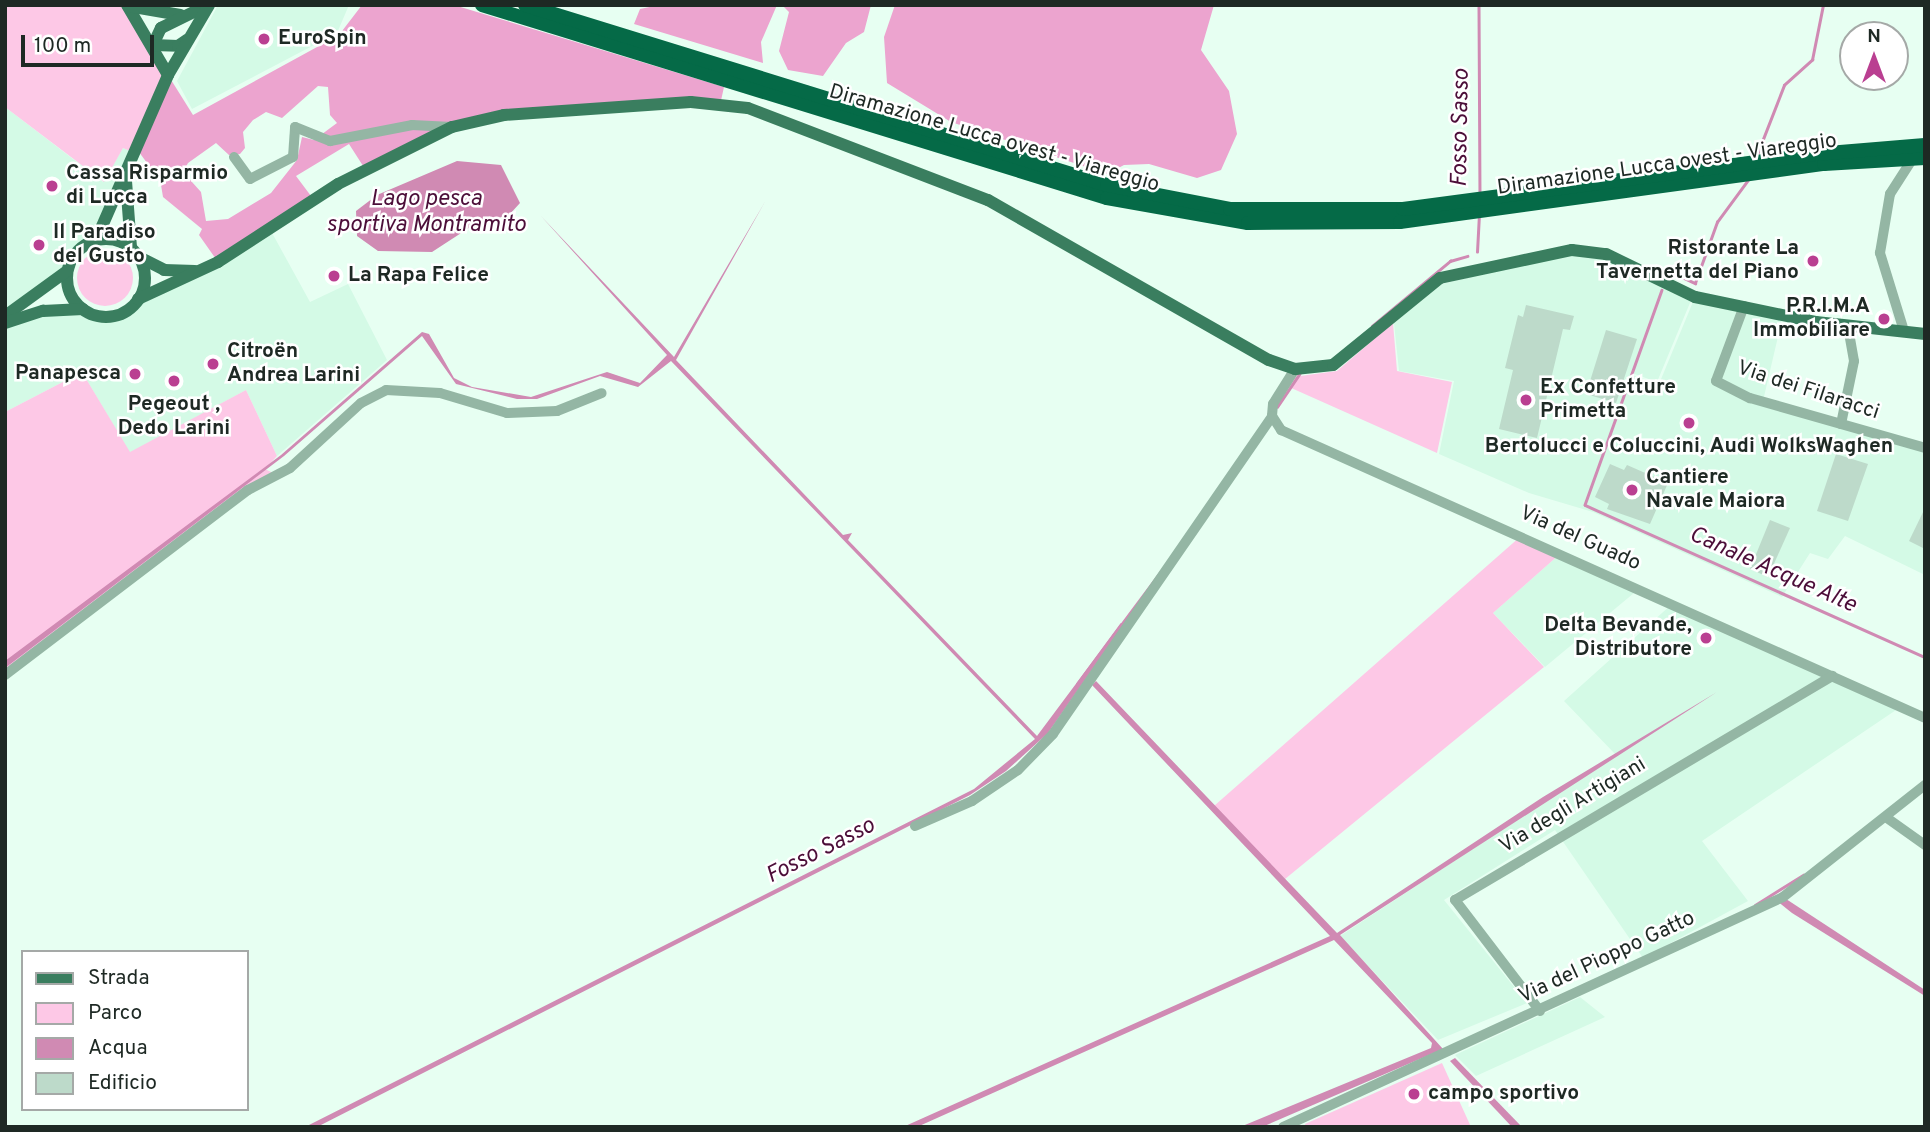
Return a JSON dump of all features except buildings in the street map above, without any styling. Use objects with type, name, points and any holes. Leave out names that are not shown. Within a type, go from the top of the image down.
[{"type":"highway","name":"Diramazione Lucca ovest - Viareggio","points":[[482,5],[1107,192],[1305,219],[1400,222],[1824,164],[1925,159]]},
{"type":"highway","name":"Diramazione Lucca ovest - Viareggio","points":[[525,5],[1107,192]]},
{"type":"highway","name":"Diramazione Lucca ovest - Viareggio","points":[[1305,219],[1403,209],[1816,154],[1925,143]]},
{"type":"main road","points":[[5,316],[67,271],[78,250],[96,240],[168,75],[209,5],[161,27],[153,45]]},
{"type":"main road","points":[[128,6],[170,17],[187,14]]},
{"type":"main road","points":[[128,6],[168,75]]},
{"type":"main road","points":[[153,45],[178,46],[187,39]]},
{"type":"main road","points":[[5,323],[43,311],[83,309],[119,314],[138,299],[263,237],[337,184],[452,127],[505,115],[642,103],[748,108],[988,200],[1269,360],[1295,369],[1333,365],[1440,278],[1560,252],[1606,254],[1695,297],[1848,327],[1925,334]]},
{"type":"main road","points":[[130,164],[124,201],[135,252],[145,278],[138,299]]},
{"type":"main road","points":[[96,240],[135,252],[164,270],[199,271]]},
{"type":"main road","points":[[67,271],[69,292],[83,309]]},
{"type":"street","points":[[234,157],[250,179],[293,157],[295,127],[330,141],[412,125],[452,127]]},
{"type":"street","points":[[1904,331],[1880,253],[1891,194],[1925,143]]},
{"type":"street","name":"Via dei Filaracci","points":[[1744,306],[1716,381],[1750,398],[1925,448]]},
{"type":"street","points":[[1841,424],[1854,361],[1848,327]]},
{"type":"street","points":[[915,826],[972,801],[1018,770],[1053,734],[1272,416],[1273,404],[1295,369]]},
{"type":"street","points":[[5,675],[248,490],[290,468],[361,403],[386,390],[440,393],[508,413],[557,411],[602,393]]},
{"type":"street","name":"Via del Guado","points":[[1272,416],[1281,430],[1925,718]]},
{"type":"street","name":"Via degli Artigiani","points":[[1540,1011],[1455,900],[1833,676]]},
{"type":"street","name":"Via del Pioppo Gatto","points":[[1283,1127],[1783,897],[1925,786]]},
{"type":"street","points":[[1887,818],[1925,845]]},
{"type":"shaded area","points":[[218,5],[349,5],[337,33],[192,109],[177,81]]},
{"type":"shaded area","points":[[362,5],[454,5],[724,87],[720,105],[469,122],[365,169],[349,144],[296,176],[314,200],[218,262],[199,235],[202,229],[163,197],[158,167],[150,167],[136,148],[168,75],[193,115],[339,35]],"holes":[[[318,86],[328,87],[330,115],[337,123],[314,140],[302,137],[297,160],[271,193],[228,219],[206,221],[201,192],[183,172],[188,163],[216,143],[229,155],[240,154],[245,148],[243,132],[253,120],[266,112],[282,118]]]},
{"type":"shaded area","points":[[659,5],[777,5],[761,42],[763,63],[634,24],[640,9]]},
{"type":"shaded area","points":[[782,5],[871,5],[864,32],[846,43],[823,76],[788,70],[779,51],[789,12]]},
{"type":"shaded area","points":[[895,5],[1214,5],[1201,50],[1229,91],[1237,134],[1221,170],[1197,178],[1149,164],[1124,165],[1107,174],[951,122],[887,83],[884,37]]},
{"type":"shaded area","points":[[5,107],[103,182],[123,148],[135,153],[96,240],[78,250],[67,271],[5,316]]},
{"type":"shaded area","points":[[271,231],[310,302],[348,284],[387,360],[277,456],[246,390],[130,453],[82,372],[5,412],[5,323],[83,309],[115,315]]},
{"type":"shaded area","points":[[1570,253],[1605,256],[1692,298],[1657,382],[1632,373],[1609,434],[1632,375],[1659,384],[1695,297],[1783,315],[1763,401],[1925,450],[1925,575],[1845,536],[1828,559],[1810,553],[1782,597],[1593,512],[1529,493],[1439,454],[1454,381],[1399,371],[1394,323],[1442,284]]},
{"type":"shaded area","points":[[1561,553],[1640,588],[1545,667],[1493,613]]},
{"type":"shaded area","points":[[1672,604],[1899,708],[1702,841],[1748,901],[1643,958],[1555,830],[1444,900],[1527,1003],[1438,1040],[1340,936],[1616,755],[1564,701]]},
{"type":"shaded area","points":[[1580,997],[1605,1017],[1476,1076],[1455,1055]]},
{"type":"green space","points":[[5,5],[127,5],[168,74],[135,153],[123,148],[104,182],[5,107]]},
{"type":"green space","points":[[99,250],[111,250],[121,254],[129,262],[133,278],[129,294],[121,302],[111,306],[99,306],[89,302],[81,294],[77,284],[77,272],[81,262],[89,254]]},
{"type":"green space","points":[[1393,323],[1397,371],[1452,382],[1437,453],[1289,387],[1293,377],[1337,371]]},
{"type":"green space","points":[[82,372],[130,452],[246,390],[277,456],[265,469],[277,475],[248,491],[5,678],[5,412]]},
{"type":"green space","points":[[1521,536],[1561,553],[1493,613],[1544,667],[1285,879],[1214,806]]},
{"type":"green space","name":"campo sportivo","points":[[1442,1063],[1471,1127],[1306,1127],[1305,1124]]},
{"type":"water","name":"Lago pesca sportiva Montramito","points":[[457,161],[501,165],[520,203],[509,215],[475,224],[432,252],[378,251],[357,236],[356,211],[377,195]]},
{"type":"water","points":[[766,200],[676,360],[843,535],[852,533],[848,540],[1037,736],[1172,555],[1048,733],[1006,771],[970,795],[317,1127],[305,1127],[974,789],[1035,739],[671,361],[638,387],[600,376],[537,399],[517,399],[456,384],[422,336],[284,456],[5,668],[5,661],[281,455],[422,332],[429,334],[454,378],[472,387],[531,397],[607,372],[640,383],[667,355],[540,215],[674,357]]},
{"type":"water","points":[[1096,681],[1337,933],[1543,797],[1717,692],[1340,935],[1443,1049],[1262,1127],[1240,1127],[1431,1048],[1432,1043],[1334,940],[917,1127],[903,1127],[1330,936],[1092,685]]},
{"type":"water","points":[[1783,897],[1925,990],[1925,996],[1792,913],[1776,900]]},
{"type":"water","points":[[1455,1058],[1522,1127],[1512,1127],[1450,1061]]},
{"type":"waterway","name":"Fosso Sasso","points":[[1479,5],[1480,194]]},
{"type":"waterway","name":"Canale Acque Alte","points":[[1756,157],[1784,85],[1812,60],[1823,5]]},
{"type":"waterway","name":"Canale Acque Alte","points":[[1667,275],[1669,271],[1695,283],[1717,222],[1748,180]]},
{"type":"waterway","name":"Fosso Sasso","points":[[1477,252],[1479,215]]},
{"type":"waterway","name":"Fosso Sasso","points":[[1372,326],[1450,261],[1467,256]]},
{"type":"waterway","name":"Canale Acque Alte","points":[[1662,290],[1585,505],[1925,657]]},
{"type":"waterway","name":"Fosso Sasso","points":[[1277,407],[1299,374]]},
{"type":"waterway","name":"Fosso Sasso","points":[[1077,684],[1121,624]]},
{"type":"waterway","points":[[1755,905],[1803,875]]},
{"type":"place","name":"EuroSpin","points":[[264,39]]},
{"type":"place","name":"Cassa Risparmio di Lucca","points":[[52,186]]},
{"type":"place","name":"Il Paradiso del Gusto","points":[[39,245]]},
{"type":"place","name":"Ristorante La Tavernetta del Piano","points":[[1813,261]]},
{"type":"place","name":"La Rapa Felice","points":[[334,276]]},
{"type":"place","name":"P.R.I.M.A Immobiliare","points":[[1884,319]]},
{"type":"place","name":"Citroën Andrea Larini","points":[[213,364]]},
{"type":"place","name":"Panapesca","points":[[135,374]]},
{"type":"place","name":"Pegeout , Dedo Larini","points":[[174,381]]},
{"type":"place","name":"Ex Confetture Primetta","points":[[1526,400]]},
{"type":"place","name":"Bertolucci e Coluccini, Audi WolksWaghen","points":[[1689,423]]},
{"type":"place","name":"Cantiere Navale Maiora","points":[[1632,490]]},
{"type":"place","name":"Delta Bevande, Distributore","points":[[1706,638]]},
{"type":"place","name":"campo sportivo","points":[[1414,1094]]}]
